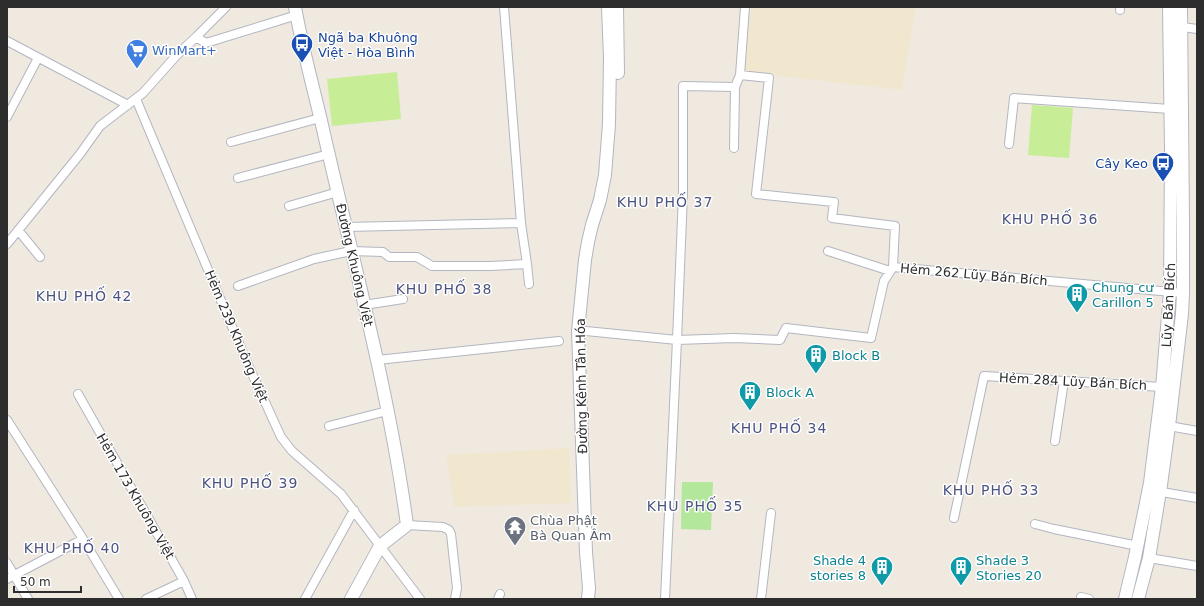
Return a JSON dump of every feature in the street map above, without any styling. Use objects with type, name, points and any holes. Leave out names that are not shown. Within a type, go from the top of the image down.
[{"type":"street","points":[[7,244],[80,154],[100,126],[136,99],[176,56],[226,7]]},
{"type":"street","points":[[504,7],[521,223],[527,264],[528,284]]},
{"type":"street","name":"Đường Kênh Tân Hóa","points":[[584,336],[578,331],[585,260],[605,175],[609,124],[610,58],[608,7]]},
{"type":"street","name":"Đường Kênh Tân Hóa","points":[[588,599],[589,588],[586,552],[583,351],[594,243],[607,199],[612,175],[617,124],[617,7]]},
{"type":"street","points":[[734,148],[735,87],[740,75],[745,7]]},
{"type":"street","name":"Lũy Bán Bích","points":[[1125,599],[1154,491],[1169,426],[1182,314],[1183,293],[1176,26],[1169,7]]},
{"type":"street","name":"Lũy Bán Bích","points":[[1138,599],[1149,558],[1170,292],[1170,109],[1176,26],[1181,7]]},
{"type":"street","points":[[196,38],[206,43],[296,11]]},
{"type":"street","name":"Đường Khuông Việt","points":[[296,11],[300,36],[377,360],[395,452],[407,525]]},
{"type":"street","points":[[1176,26],[1197,29]]},
{"type":"street","points":[[7,41],[128,105]]},
{"type":"street","points":[[7,117],[38,58]]},
{"type":"street","points":[[740,75],[769,78],[756,194],[834,202],[832,218],[895,226],[892,269],[828,251]]},
{"type":"street","points":[[665,599],[683,194],[683,86],[735,87]]},
{"type":"street","points":[[1009,144],[1014,98],[1170,109]]},
{"type":"street","name":"Hẻm 239 Khuông Việt","points":[[136,99],[249,367],[282,437],[292,451],[341,494],[420,599]]},
{"type":"street","points":[[231,142],[320,118]]},
{"type":"street","points":[[238,178],[329,154]]},
{"type":"street","points":[[289,206],[338,192]]},
{"type":"street","points":[[346,227],[521,223]]},
{"type":"street","points":[[18,230],[40,256]]},
{"type":"street","points":[[238,286],[314,258],[351,251],[383,252],[389,257],[417,257],[432,266],[527,264]]},
{"type":"street","name":"Hẻm 262 Lũy Bán Bích","points":[[584,336],[677,340],[734,338],[780,340],[786,328],[871,338],[884,281],[892,269],[1183,293]]},
{"type":"street","points":[[364,305],[403,299]]},
{"type":"street","points":[[377,360],[559,341]]},
{"type":"street","name":"Đường Kênh Tân Hóa","points":[[583,351],[595,599]]},
{"type":"street","name":"Hẻm 284 Lũy Bán Bích","points":[[954,518],[984,376],[1162,386]]},
{"type":"street","points":[[1055,441],[1064,381]]},
{"type":"street","name":"Hẻm 173 Khuông Việt","points":[[78,394],[184,581],[192,599]]},
{"type":"street","points":[[328,426],[387,411]]},
{"type":"street","points":[[7,420],[83,539],[119,599]]},
{"type":"street","points":[[1169,426],[1197,431]]},
{"type":"street","points":[[1154,491],[1197,498]]},
{"type":"street","points":[[306,599],[354,510]]},
{"type":"street","points":[[761,599],[770,513]]},
{"type":"street","points":[[1035,524],[1138,546]]},
{"type":"street","points":[[351,599],[380,546],[407,525],[444,527],[449,530],[451,534],[457,588],[455,599]]},
{"type":"street","points":[[10,577],[83,539]]},
{"type":"street","points":[[1149,558],[1197,566]]},
{"type":"street","points":[[7,563],[10,577],[28,599]]},
{"type":"street","points":[[146,599],[184,581]]},
{"type":"street","points":[[1081,597],[1089,599]]},
{"type":"shaded area","points":[[751,7],[916,7],[902,90],[744,72]]},
{"type":"shaded area","points":[[569,448],[571,503],[454,507],[446,455]]},
{"type":"green space","points":[[397,72],[401,119],[332,126],[327,79]]},
{"type":"green space","points":[[1032,105],[1073,108],[1069,158],[1028,155]]},
{"type":"green space","points":[[682,482],[713,482],[711,530],[681,529]]},
{"type":"place","name":"Ngã ba Khuông Việt - Hòa Bình","points":[[302,64]]},
{"type":"place","name":"WinMart+","points":[[137,70]]},
{"type":"place","name":"Cây Keo","points":[[1163,182]]},
{"type":"place","name":"Chung cư Carillon 5","points":[[1077,314]]},
{"type":"place","name":"Block B","points":[[816,374]]},
{"type":"place","name":"Block A","points":[[750,412]]},
{"type":"place","name":"Chùa Phật Bà Quan Âm","points":[[515,546]]},
{"type":"place","name":"Shade 4 stories 8","points":[[882,586]]},
{"type":"place","name":"Shade 3 Stories 20","points":[[961,586]]},
{"type":"district","name":"KHU PHỐ 37","points":[[665,202]]},
{"type":"district","name":"KHU PHỐ 36","points":[[1050,219]]},
{"type":"district","name":"KHU PHỐ 38","points":[[444,289]]},
{"type":"district","name":"KHU PHỐ 42","points":[[84,296]]},
{"type":"district","name":"KHU PHỐ 34","points":[[779,428]]},
{"type":"district","name":"KHU PHỐ 39","points":[[250,483]]},
{"type":"district","name":"KHU PHỐ 33","points":[[991,490]]},
{"type":"district","name":"KHU PHỐ 35","points":[[695,506]]},
{"type":"district","name":"KHU PHỐ 40","points":[[72,548]]}]
